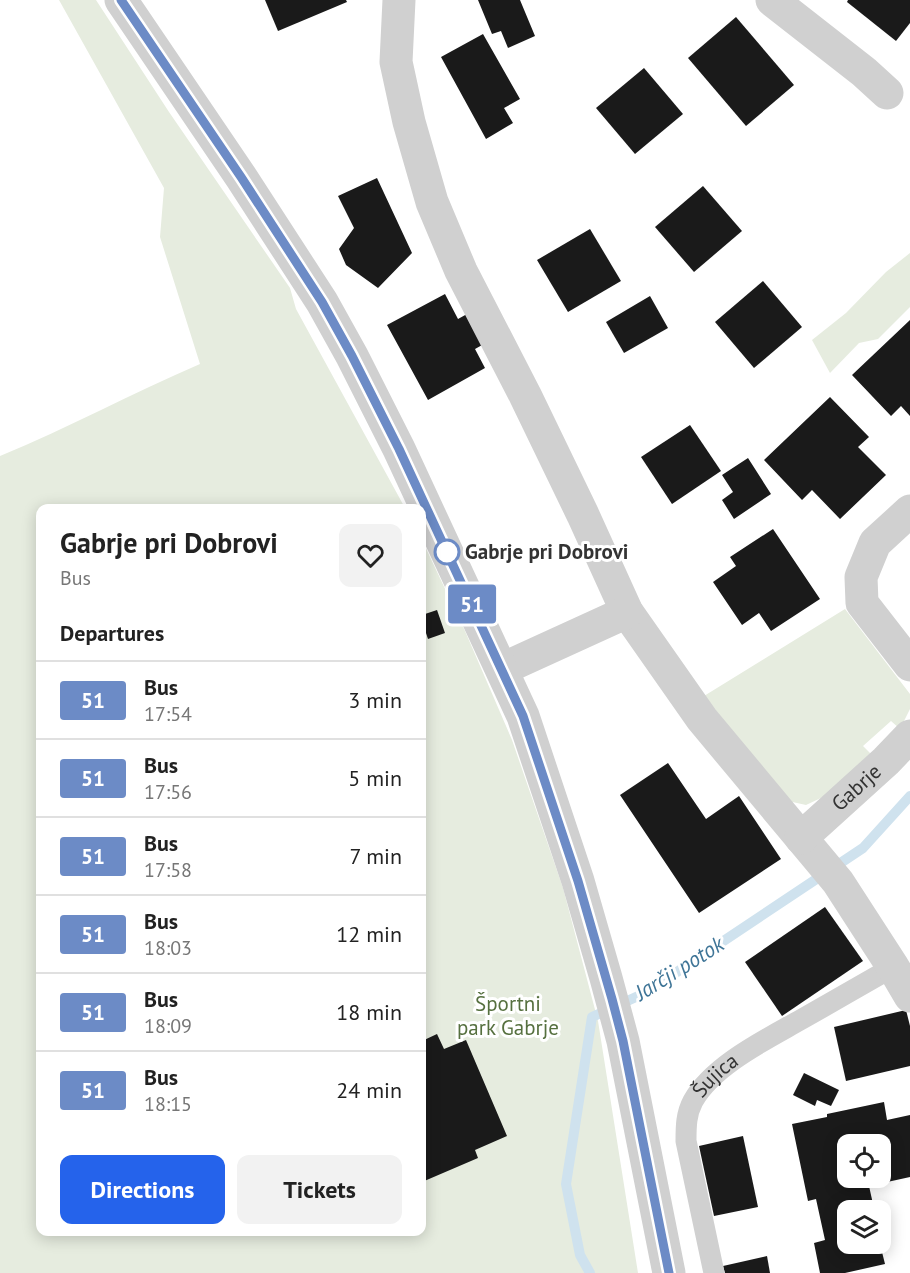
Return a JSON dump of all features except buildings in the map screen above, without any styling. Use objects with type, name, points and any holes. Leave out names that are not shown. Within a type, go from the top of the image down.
[{"type":"street","points":[[122,0],[322,302],[352,356],[425,504]]},
{"type":"street","points":[[399,0],[396,62],[409,122],[432,202],[461,271],[530,405],[627,612],[702,719],[830,872],[910,996]]},
{"type":"street","points":[[772,0],[864,72],[887,93]]},
{"type":"street","points":[[426,507],[527,727],[578,881],[623,1041],[669,1273]]},
{"type":"street","points":[[910,511],[875,543],[861,577],[862,603],[910,665]]},
{"type":"street","points":[[502,669],[627,612]]},
{"type":"street","name":"Gabrje","points":[[801,838],[886,761],[910,736]]},
{"type":"lane","name":"Šujica","points":[[714,1273],[686,1141],[686,1119],[693,1102],[705,1084],[752,1048],[893,967]]},
{"type":"green space","name":"Športni park Gabrje","points":[[59,0],[96,0],[169,112],[290,288],[296,309],[403,504],[36,504],[36,1236],[426,1236],[426,548],[512,740],[563,888],[598,1021],[638,1273],[0,1273],[0,456],[200,364],[160,237],[164,188]]},
{"type":"green space","points":[[910,253],[910,307],[878,339],[859,343],[830,373],[812,340],[846,313],[886,272]]},
{"type":"green space","points":[[845,609],[910,694],[910,709],[900,729],[891,721],[863,746],[871,754],[823,797],[806,805],[788,801],[704,696]]},
{"type":"waterway","name":"Jarčji potok","points":[[590,1273],[580,1255],[566,1184],[592,1017],[647,992],[863,848],[910,796]]},
{"type":"bus line","name":"51","points":[[121,0],[241,177],[322,302],[352,356],[425,504]]},
{"type":"bus line","name":"51","points":[[426,507],[523,716],[578,881],[623,1041],[669,1273]]},
{"type":"place","name":"Gabrje pri Dobrovi","points":[[447,552]]}]
